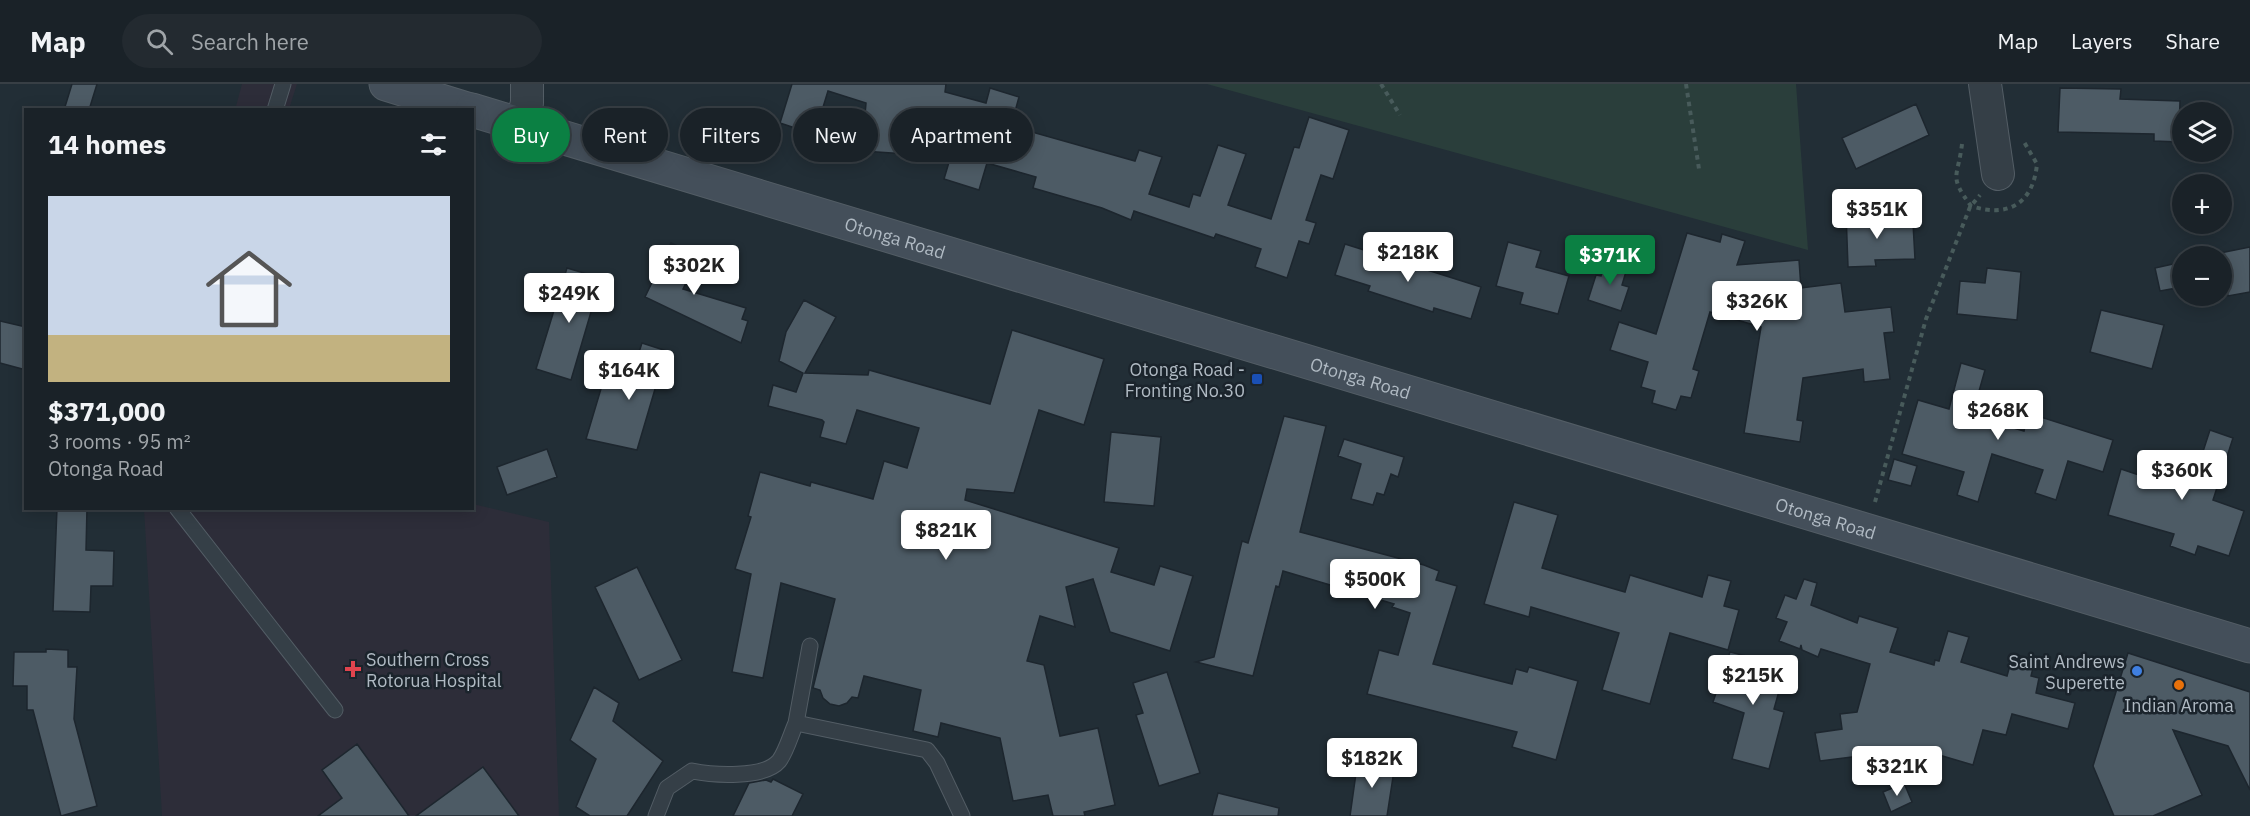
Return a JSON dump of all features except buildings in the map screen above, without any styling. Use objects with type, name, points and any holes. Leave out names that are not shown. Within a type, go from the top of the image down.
[{"type":"street","name":"Otonga Road","points":[[386,84],[464,108]]},
{"type":"street","points":[[526,108],[527,84]]},
{"type":"street","points":[[1985,84],[1998,174]]},
{"type":"street","name":"Otonga Road","points":[[474,111],[492,116]]},
{"type":"street","name":"Otonga Road","points":[[570,140],[2250,646]]},
{"type":"lane","points":[[276,108],[283,84]]},
{"type":"lane","points":[[179,510],[335,710]]},
{"type":"lane","points":[[656,816],[667,788],[692,771],[716,776],[769,768],[779,761],[796,723],[810,646]]},
{"type":"lane","points":[[796,723],[927,750],[937,763],[962,816]]},
{"type":"path","points":[[1381,84],[1400,115]]},
{"type":"path","points":[[1686,84],[1699,169]]},
{"type":"path","points":[[1963,137],[1955,180],[1971,206]]},
{"type":"path","points":[[1866,531],[1926,319],[1971,206],[1998,174]]},
{"type":"shaded area","points":[[242,84],[297,84],[289,108],[236,108]]},
{"type":"shaded area","name":"Southern Cross Rotorua Hospital","points":[[474,504],[549,522],[559,816],[162,816],[144,510],[474,510]]},
{"type":"green space","points":[[1207,84],[1796,84],[1808,250]]},
{"type":"place","name":"Otonga Road - Fronting No.30","points":[[1257,379]]},
{"type":"place","name":"Southern Cross Rotorua Hospital","points":[[353,669]]},
{"type":"place","name":"Saint Andrews Superette","points":[[2137,671]]},
{"type":"place","name":"Indian Aroma","points":[[2179,685]]}]
